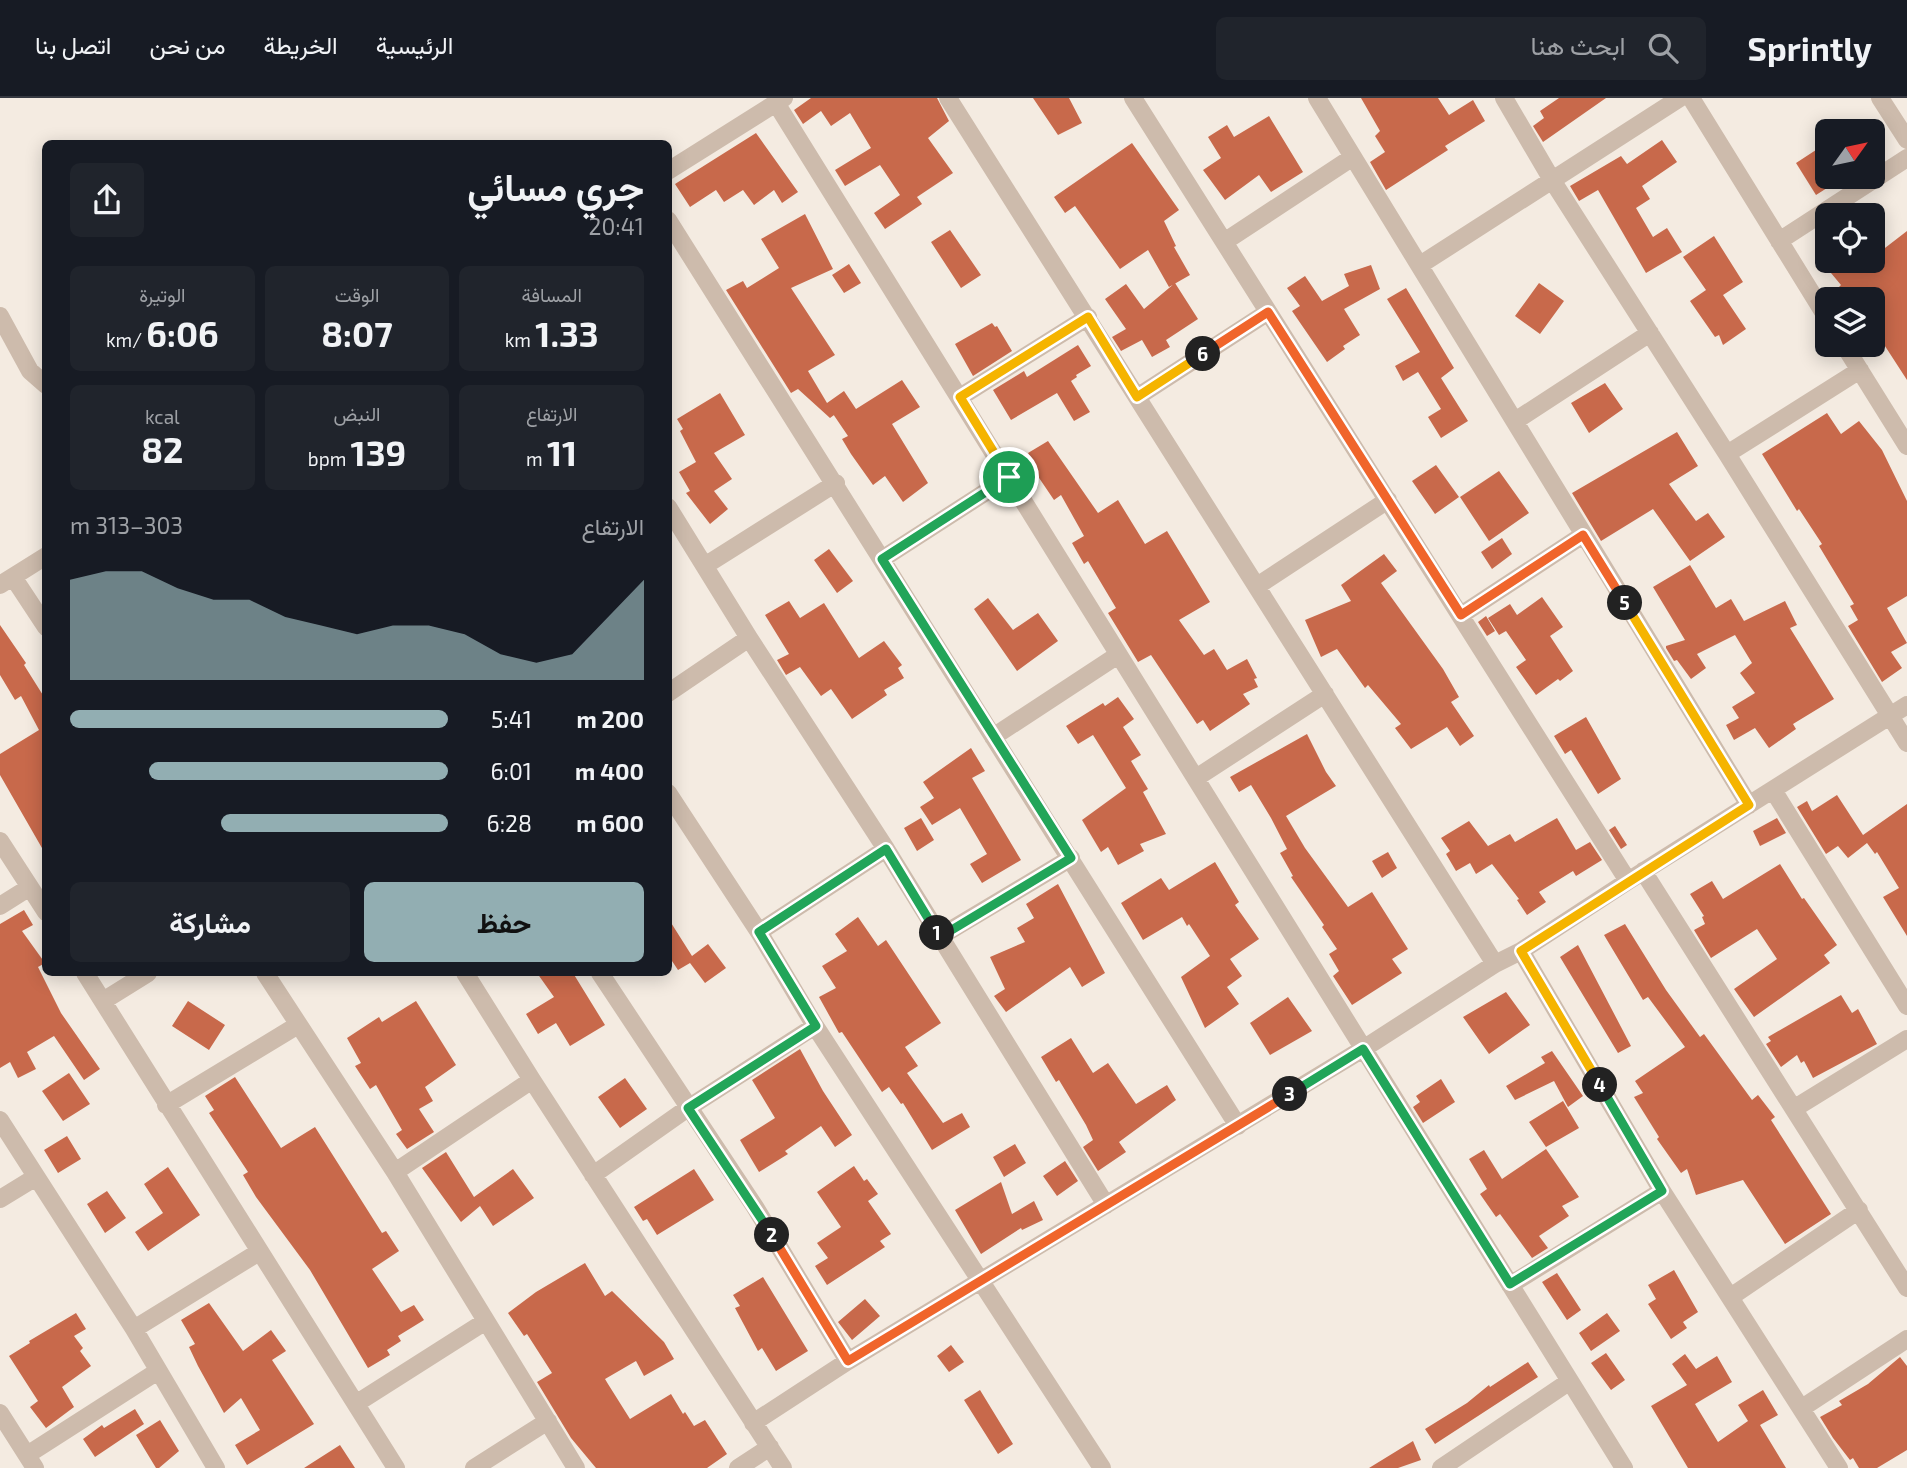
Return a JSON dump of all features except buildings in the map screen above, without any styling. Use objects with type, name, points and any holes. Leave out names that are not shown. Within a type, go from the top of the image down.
[{"type":"street","points":[[948,98],[1495,964]]},
{"type":"street","points":[[1133,98],[1461,615],[1635,876],[1795,1108],[1907,1288]]},
{"type":"street","points":[[1317,98],[1749,805]]},
{"type":"street","points":[[1504,98],[1552,180],[1907,743]]},
{"type":"street","points":[[1420,265],[1681,98]]},
{"type":"street","points":[[1691,98],[1815,299]]},
{"type":"street","points":[[1880,98],[1907,140]]},
{"type":"street","points":[[672,168],[780,101],[1118,655],[1624,1468]]},
{"type":"street","points":[[1224,242],[1353,157]]},
{"type":"street","points":[[1779,241],[1907,158]]},
{"type":"street","points":[[672,226],[836,483],[1238,1126]]},
{"type":"street","points":[[1137,397],[1268,312]]},
{"type":"street","points":[[0,316],[30,371],[42,382]]},
{"type":"street","points":[[960,397],[1088,317]]},
{"type":"street","points":[[1514,421],[1650,333]]},
{"type":"street","points":[[1852,357],[1907,446]]},
{"type":"street","points":[[1727,454],[1860,370]]},
{"type":"street","points":[[882,559],[1009,477]]},
{"type":"street","points":[[706,565],[836,483]]},
{"type":"street","points":[[1257,586],[1388,500]]},
{"type":"street","points":[[672,513],[749,638],[886,849],[1106,1205]]},
{"type":"street","points":[[1461,615],[1583,535]]},
{"type":"street","points":[[42,559],[7,581],[42,622]]},
{"type":"street","points":[[672,691],[749,638]]},
{"type":"street","points":[[993,737],[1118,655]]},
{"type":"street","points":[[1196,778],[1325,694]]},
{"type":"street","points":[[753,1423],[848,1361],[1238,1126],[1495,964],[1521,951],[1907,705]]},
{"type":"street","points":[[1773,790],[1907,1006]]},
{"type":"street","points":[[672,799],[1102,1468]]},
{"type":"street","points":[[0,841],[42,906]]},
{"type":"street","points":[[759,932],[886,849]]},
{"type":"street","points":[[940,937],[1071,858]]},
{"type":"street","points":[[0,906],[30,887]]},
{"type":"street","points":[[1521,951],[1662,1191],[1732,1296],[1839,1468]]},
{"type":"street","points":[[87,976],[396,1468]]},
{"type":"street","points":[[103,1001],[143,976]]},
{"type":"street","points":[[267,976],[395,1172],[576,1468]]},
{"type":"street","points":[[467,976],[783,1468]]},
{"type":"street","points":[[602,976],[755,1207],[848,1361]]},
{"type":"street","points":[[166,1105],[298,1025]]},
{"type":"street","points":[[593,1175],[688,1108],[816,1026]]},
{"type":"street","points":[[1795,1108],[1907,1039]]},
{"type":"street","points":[[395,1172],[532,1080]]},
{"type":"street","points":[[0,1120],[134,1329],[216,1468]]},
{"type":"street","points":[[0,1199],[36,1177]]},
{"type":"street","points":[[1510,1284],[1662,1191]]},
{"type":"street","points":[[1732,1296],[1859,1210]]},
{"type":"street","points":[[134,1329],[259,1252]]},
{"type":"street","points":[[357,1403],[486,1321]]},
{"type":"street","points":[[1802,1408],[1907,1339]]},
{"type":"street","points":[[1,1418],[31,1462],[158,1371]]},
{"type":"street","points":[[1441,1468],[1570,1381]]},
{"type":"street","points":[[474,1468],[548,1421]]},
{"type":"street","points":[[738,1468],[770,1447]]},
{"type":"route","points":[[1268,312],[1461,615],[1583,535],[1749,805],[1521,951],[1662,1191],[1510,1284],[1363,1049],[848,1361],[755,1207],[688,1108],[816,1026],[759,932],[886,849],[940,937],[1071,858],[882,559],[1009,477],[960,397],[1088,317],[1137,397],[1268,312]]}]
